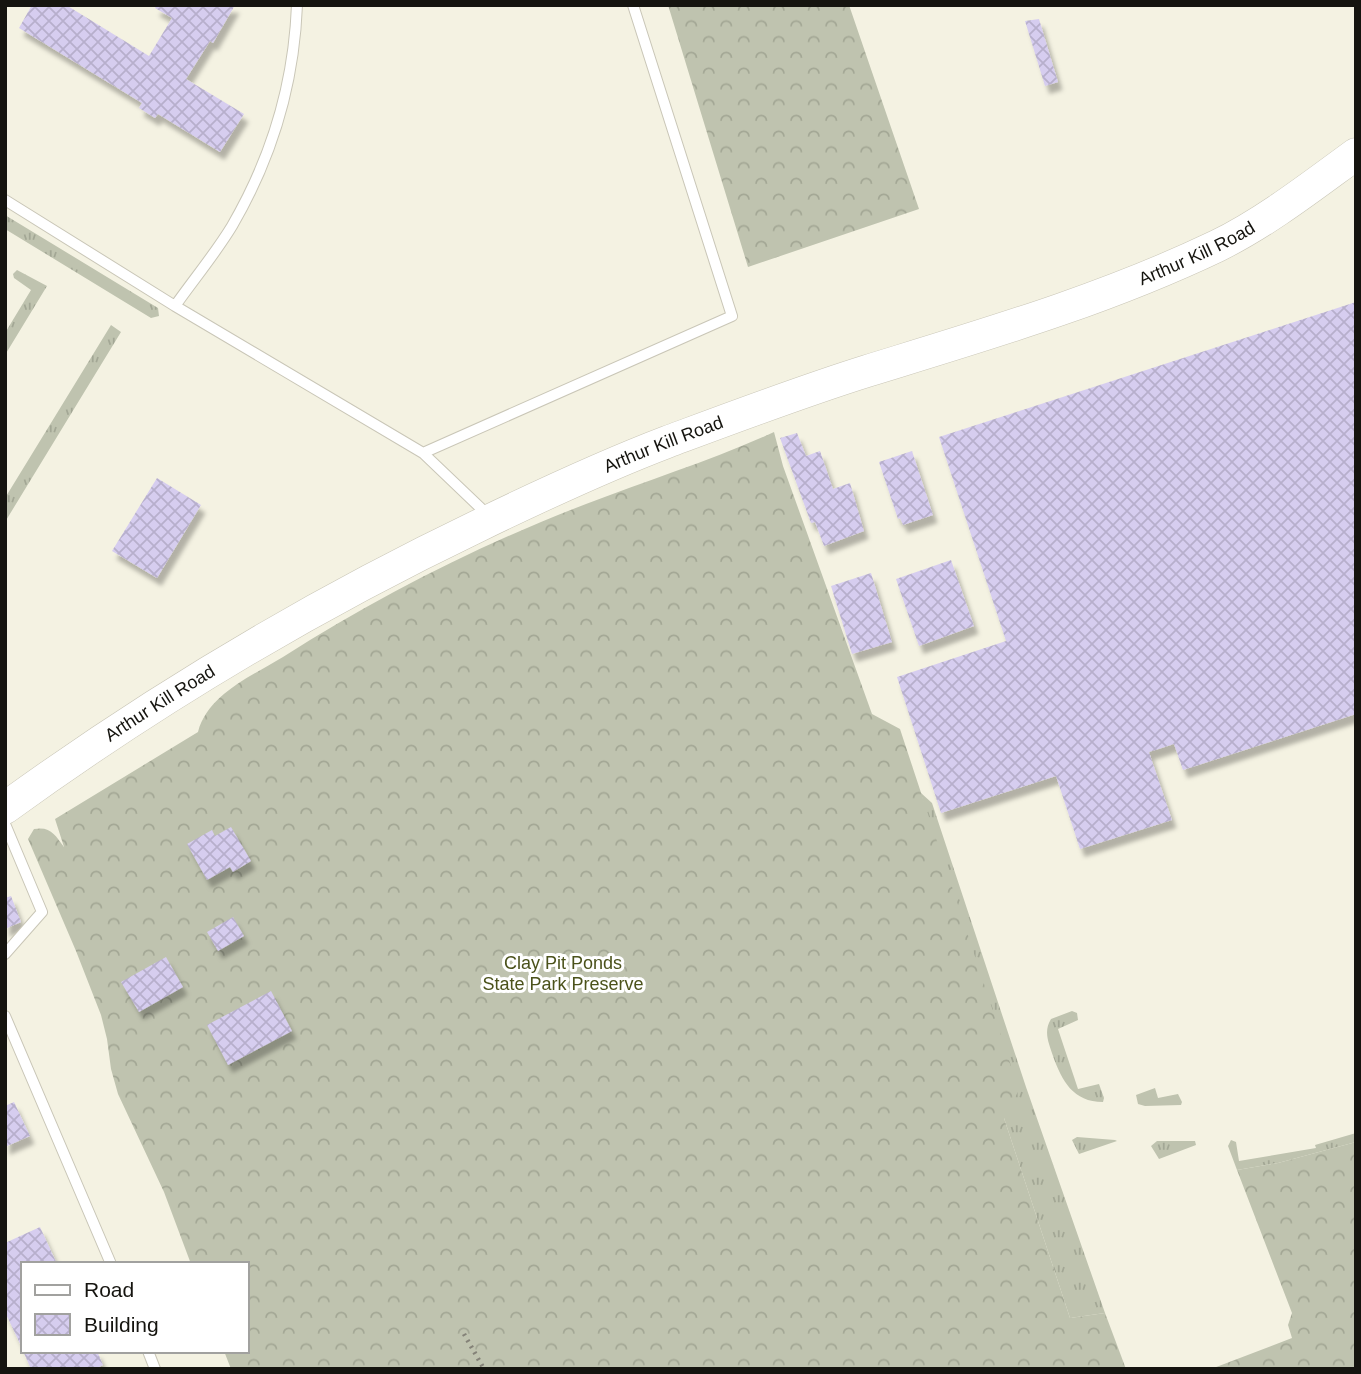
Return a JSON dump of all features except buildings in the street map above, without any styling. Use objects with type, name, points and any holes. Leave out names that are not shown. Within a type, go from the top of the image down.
[{"type":"street","name":"Arthur Kill Road","points":[[5,808],[178,690],[290,623],[407,560],[535,498],[661,444],[758,408],[864,372],[1014,327],[1092,299],[1220,245],[1356,154]]},
{"type":"lane","points":[[175,306],[230,228],[251,192],[275,131],[288,85],[295,45],[297,5]]},
{"type":"lane","points":[[423,453],[732,316],[633,5]]},
{"type":"lane","points":[[5,200],[175,306],[423,453],[492,519]]},
{"type":"lane","points":[[5,824],[42,912],[5,954]]},
{"type":"lane","points":[[5,1016],[110,1262]]},
{"type":"path","points":[[464,1334],[484,1369]]},
{"type":"green space","points":[[668,5],[849,5],[919,209],[748,267]]},
{"type":"green space","points":[[5,215],[158,308],[159,316],[151,318],[5,229]]},
{"type":"green space","points":[[17,270],[47,286],[5,355],[5,333],[31,290],[14,278],[13,274]]},
{"type":"green space","points":[[111,325],[121,332],[5,522],[5,498]]},
{"type":"green space","name":"Clay Pit Ponds State Park Preserve","points":[[774,432],[783,466],[872,714],[900,729],[1019,1090],[1004,1118],[1070,1318],[1105,1313],[1126,1369],[231,1369],[225,1353],[248,1353],[248,1262],[190,1262],[164,1192],[118,1094],[101,1015],[28,839],[34,829],[45,829],[52,832],[64,847],[55,819],[198,732],[211,707],[233,687],[393,593],[468,554],[546,520]]},
{"type":"green space","points":[[921,793],[932,803],[1026,1087],[1105,1313],[1070,1318],[1004,1118]]},
{"type":"green space","points":[[1072,1011],[1077,1013],[1078,1020],[1058,1029],[1078,1089],[1099,1084],[1103,1102],[1076,1094],[1060,1074],[1053,1056],[1047,1028],[1051,1019]]},
{"type":"green space","points":[[1155,1088],[1158,1098],[1178,1094],[1181,1105],[1138,1104],[1136,1095]]},
{"type":"green space","points":[[1356,1133],[1356,1142],[1278,1163],[1237,1170],[1228,1146],[1231,1140],[1236,1142],[1239,1161],[1316,1148],[1315,1145]]},
{"type":"green space","points":[[1077,1137],[1117,1141],[1079,1154],[1072,1140]]},
{"type":"green space","points":[[1157,1141],[1195,1141],[1196,1145],[1159,1159],[1151,1146]]},
{"type":"green space","points":[[1356,1142],[1356,1369],[1211,1369],[1292,1338],[1288,1325],[1292,1313],[1237,1170],[1278,1163]]}]
